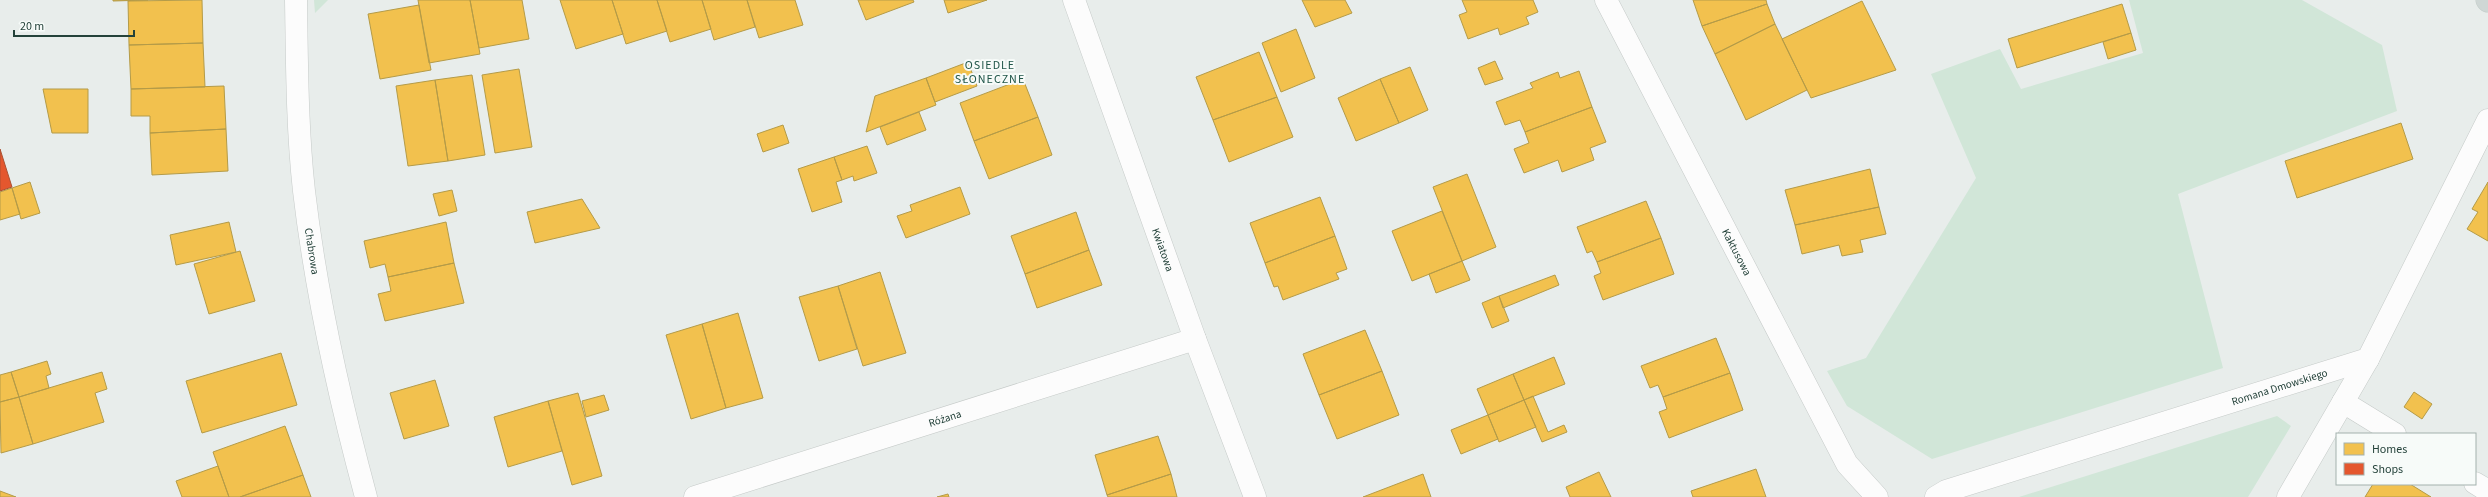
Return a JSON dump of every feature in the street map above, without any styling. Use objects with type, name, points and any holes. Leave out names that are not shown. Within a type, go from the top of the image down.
[{"type":"street","name":"Chabrowa","points":[[296,0],[299,118],[304,190],[314,264],[347,425],[366,497]]},
{"type":"street","name":"Kwiatowa","points":[[1074,0],[1195,339],[1255,497]]},
{"type":"street","name":"Kaktusowa","points":[[1606,0],[1847,464],[1877,497]]},
{"type":"street","points":[[2288,497],[2368,359],[2488,120]]},
{"type":"street","name":"Różana","points":[[695,497],[1195,339]]},
{"type":"street","name":"Romana Dmowskiego","points":[[1936,497],[1954,489],[2368,359]]},
{"type":"street","points":[[2343,402],[2393,433]]},
{"type":"street","points":[[2476,484],[2488,491]]},
{"type":"green space","points":[[314,0],[328,0],[315,13]]},
{"type":"green space","points":[[2129,0],[2302,0],[2382,45],[2397,111],[2178,194],[2223,368],[1932,459],[1847,406],[1827,371],[1866,358],[1976,178],[1931,74],[2000,49],[2021,89],[2143,53]]},
{"type":"green space","points":[[2277,416],[2291,426],[2248,497],[2019,497]]},
{"type":"building: Homes","points":[[113,0],[148,0],[113,1]]},
{"type":"building: Homes","points":[[202,0],[203,43],[129,45],[128,1]]},
{"type":"building: Homes","points":[[418,0],[470,0],[480,54],[429,63]]},
{"type":"building: Homes","points":[[470,0],[522,0],[529,39],[479,48]]},
{"type":"building: Homes","points":[[560,0],[612,0],[623,34],[576,49]]},
{"type":"building: Homes","points":[[612,0],[657,0],[667,31],[626,44]]},
{"type":"building: Homes","points":[[657,0],[702,0],[711,29],[670,42]]},
{"type":"building: Homes","points":[[702,0],[747,0],[755,27],[714,40]]},
{"type":"building: Homes","points":[[747,0],[795,0],[803,25],[759,38]]},
{"type":"building: Homes","points":[[858,0],[913,0],[914,2],[866,20]]},
{"type":"building: Homes","points":[[944,0],[987,0],[948,13]]},
{"type":"building: Homes","points":[[1302,0],[1345,0],[1352,13],[1315,27]]},
{"type":"building: Homes","points":[[1462,0],[1533,0],[1538,12],[1526,17],[1529,24],[1500,35],[1498,28],[1468,39],[1459,15],[1467,12]]},
{"type":"building: Homes","points":[[1693,0],[1766,0],[1767,4],[1702,26]]},
{"type":"building: Homes","points":[[1862,1],[1896,70],[1811,98],[1782,39]]},
{"type":"building: Homes","points":[[1767,4],[1775,24],[1715,54],[1702,26]]},
{"type":"building: Homes","points":[[2122,4],[2131,33],[2017,68],[2008,39]]},
{"type":"building: Homes","points":[[419,5],[431,70],[380,79],[368,14]]},
{"type":"building: Homes","points":[[1775,24],[1807,90],[1746,120],[1715,54]]},
{"type":"building: Homes","points":[[1296,29],[1315,78],[1281,92],[1262,43]]},
{"type":"building: Homes","points":[[2131,33],[2136,50],[2108,59],[2103,42]]},
{"type":"building: Homes","points":[[203,43],[205,87],[131,89],[129,45]]},
{"type":"building: Homes","points":[[1259,52],[1277,97],[1213,120],[1196,77]]},
{"type":"building: Homes","points":[[1495,61],[1503,79],[1485,85],[1478,68]]},
{"type":"building: Homes","points":[[968,62],[977,86],[935,102],[926,78]]},
{"type":"building: Homes","points":[[1410,67],[1428,110],[1399,123],[1380,79]]},
{"type":"building: Homes","points":[[519,69],[532,147],[495,153],[482,75]]},
{"type":"building: Homes","points":[[1579,71],[1592,107],[1525,132],[1520,120],[1505,125],[1496,102],[1533,88],[1530,83],[1558,72],[1560,78]]},
{"type":"building: Homes","points":[[472,75],[485,155],[448,161],[435,80]]},
{"type":"building: Homes","points":[[926,78],[936,105],[866,132],[875,96]]},
{"type":"building: Homes","points":[[1023,79],[1038,117],[974,141],[960,103]]},
{"type":"building: Homes","points":[[1380,79],[1399,123],[1356,141],[1338,98]]},
{"type":"building: Homes","points":[[435,80],[448,161],[408,166],[396,86]]},
{"type":"building: Homes","points":[[224,86],[226,129],[150,133],[150,116],[131,116],[131,89]]},
{"type":"building: Homes","points":[[43,89],[88,89],[88,133],[52,133]]},
{"type":"building: Homes","points":[[1277,97],[1293,137],[1229,162],[1213,120]]},
{"type":"building: Homes","points":[[1592,107],[1606,142],[1590,148],[1594,160],[1562,172],[1558,160],[1524,173],[1514,149],[1529,143],[1525,132]]},
{"type":"building: Homes","points":[[919,112],[926,130],[887,145],[880,127]]},
{"type":"building: Homes","points":[[1038,117],[1052,155],[989,179],[974,141]]},
{"type":"building: Homes","points":[[2401,123],[2413,159],[2297,198],[2285,161]]},
{"type":"building: Homes","points":[[783,125],[789,143],[763,152],[757,134]]},
{"type":"building: Homes","points":[[226,129],[228,171],[152,175],[150,133]]},
{"type":"building: Homes","points":[[867,146],[877,173],[854,181],[853,176],[842,180],[834,157]]},
{"type":"building: Homes","points":[[834,157],[842,180],[836,182],[842,202],[812,212],[798,169]]},
{"type":"building: Homes","points":[[1870,169],[1879,207],[1795,225],[1785,190]]},
{"type":"building: Homes","points":[[1467,174],[1496,247],[1462,261],[1433,187]]},
{"type":"building: Homes","points":[[30,182],[40,213],[21,219],[12,188]]},
{"type":"building: Homes","points":[[2488,182],[2488,241],[2467,229],[2478,212],[2472,209]]},
{"type":"building: Homes","points":[[960,187],[970,214],[906,238],[897,216],[912,211],[910,205]]},
{"type":"building: Homes","points":[[12,188],[20,214],[0,220],[0,192]]},
{"type":"building: Homes","points":[[452,190],[457,211],[439,216],[433,194]]},
{"type":"building: Homes","points":[[1320,197],[1335,236],[1265,263],[1250,223]]},
{"type":"building: Homes","points":[[582,199],[600,228],[535,243],[527,212]]},
{"type":"building: Homes","points":[[1646,201],[1661,238],[1597,262],[1592,251],[1587,253],[1577,227]]},
{"type":"building: Homes","points":[[1879,207],[1886,234],[1860,240],[1863,252],[1842,256],[1839,245],[1802,254],[1795,225]]},
{"type":"building: Homes","points":[[1442,211],[1462,261],[1412,281],[1392,231]]},
{"type":"building: Homes","points":[[1076,212],[1089,250],[1025,274],[1011,236]]},
{"type":"building: Homes","points":[[229,222],[236,252],[176,265],[170,235]]},
{"type":"building: Homes","points":[[446,222],[454,263],[388,277],[385,264],[370,268],[364,241]]},
{"type":"building: Homes","points":[[1335,236],[1347,269],[1336,273],[1339,279],[1283,300],[1278,286],[1274,287],[1265,263]]},
{"type":"building: Homes","points":[[1661,238],[1674,274],[1603,300],[1594,276],[1601,273],[1597,262]]},
{"type":"building: Homes","points":[[1089,250],[1102,285],[1037,308],[1025,274]]},
{"type":"building: Homes","points":[[240,251],[255,301],[209,314],[194,264]]},
{"type":"building: Homes","points":[[1462,261],[1470,280],[1436,293],[1429,274]]},
{"type":"building: Homes","points":[[454,263],[464,303],[385,321],[378,294],[391,291],[388,277]]},
{"type":"building: Homes","points":[[880,272],[906,353],[863,366],[838,286]]},
{"type":"building: Homes","points":[[1555,275],[1559,285],[1503,308],[1499,296]]},
{"type":"building: Homes","points":[[838,286],[857,349],[819,361],[799,297]]},
{"type":"building: Homes","points":[[1499,296],[1509,321],[1492,328],[1482,303]]},
{"type":"building: Homes","points":[[738,313],[763,398],[726,408],[702,324]]},
{"type":"building: Homes","points":[[702,324],[726,408],[691,419],[666,335]]},
{"type":"building: Homes","points":[[1365,330],[1382,371],[1319,395],[1303,354]]},
{"type":"building: Homes","points":[[1716,338],[1730,373],[1663,397],[1658,385],[1650,388],[1641,366]]},
{"type":"building: Homes","points":[[281,353],[297,405],[202,433],[186,381]]},
{"type":"building: Homes","points":[[1554,357],[1565,384],[1524,400],[1513,374]]},
{"type":"building: Homes","points":[[47,361],[51,374],[46,376],[49,388],[19,397],[11,372]]},
{"type":"building: Homes","points":[[1382,371],[1399,415],[1337,439],[1319,395]]},
{"type":"building: Homes","points":[[11,372],[19,397],[0,402],[0,375]]},
{"type":"building: Homes","points":[[102,372],[107,389],[95,393],[104,422],[33,444],[19,397]]},
{"type":"building: Homes","points":[[1730,373],[1743,410],[1669,438],[1659,412],[1667,409],[1663,397]]},
{"type":"building: Homes","points":[[1513,374],[1524,400],[1488,415],[1477,389]]},
{"type":"building: Homes","points":[[435,380],[449,426],[404,439],[390,393]]},
{"type":"building: Homes","points":[[2414,392],[2432,404],[2422,419],[2404,407]]},
{"type":"building: Homes","points":[[578,393],[602,476],[572,485],[548,401]]},
{"type":"building: Homes","points":[[604,395],[609,410],[586,417],[582,401]]},
{"type":"building: Homes","points":[[1533,396],[1548,432],[1564,425],[1567,432],[1542,442],[1524,400]]},
{"type":"building: Homes","points":[[19,397],[33,444],[1,453],[0,402]]},
{"type":"building: Homes","points":[[1524,400],[1536,427],[1499,442],[1488,415]]},
{"type":"building: Homes","points":[[548,401],[562,451],[508,467],[494,417]]},
{"type":"building: Homes","points":[[1488,415],[1498,439],[1461,454],[1451,430]]},
{"type":"building: Homes","points":[[285,426],[303,475],[240,497],[229,497],[213,452]]},
{"type":"building: Homes","points":[[1158,436],[1171,474],[1107,495],[1095,455]]},
{"type":"building: Homes","points":[[218,466],[229,497],[182,497],[176,481]]},
{"type":"building: Homes","points":[[1756,469],[1766,497],[1693,497],[1691,491]]},
{"type":"building: Homes","points":[[1599,472],[1611,497],[1570,497],[1566,487]]},
{"type":"building: Homes","points":[[1171,474],[1177,497],[1108,497],[1107,495]]},
{"type":"building: Homes","points":[[1423,474],[1431,497],[1363,497]]},
{"type":"building: Homes","points":[[303,475],[311,497],[240,497]]},
{"type":"building: Homes","points":[[2372,485],[2412,485],[2431,497],[2365,497]]},
{"type":"building: Homes","points":[[0,491],[16,497],[0,497]]},
{"type":"building: Homes","points":[[948,494],[949,497],[937,497]]},
{"type":"building: Shops","points":[[0,149],[12,187],[0,191]]},
{"type":"district","name":"OSIEDLE SŁONECZNE","points":[[990,72]]}]
